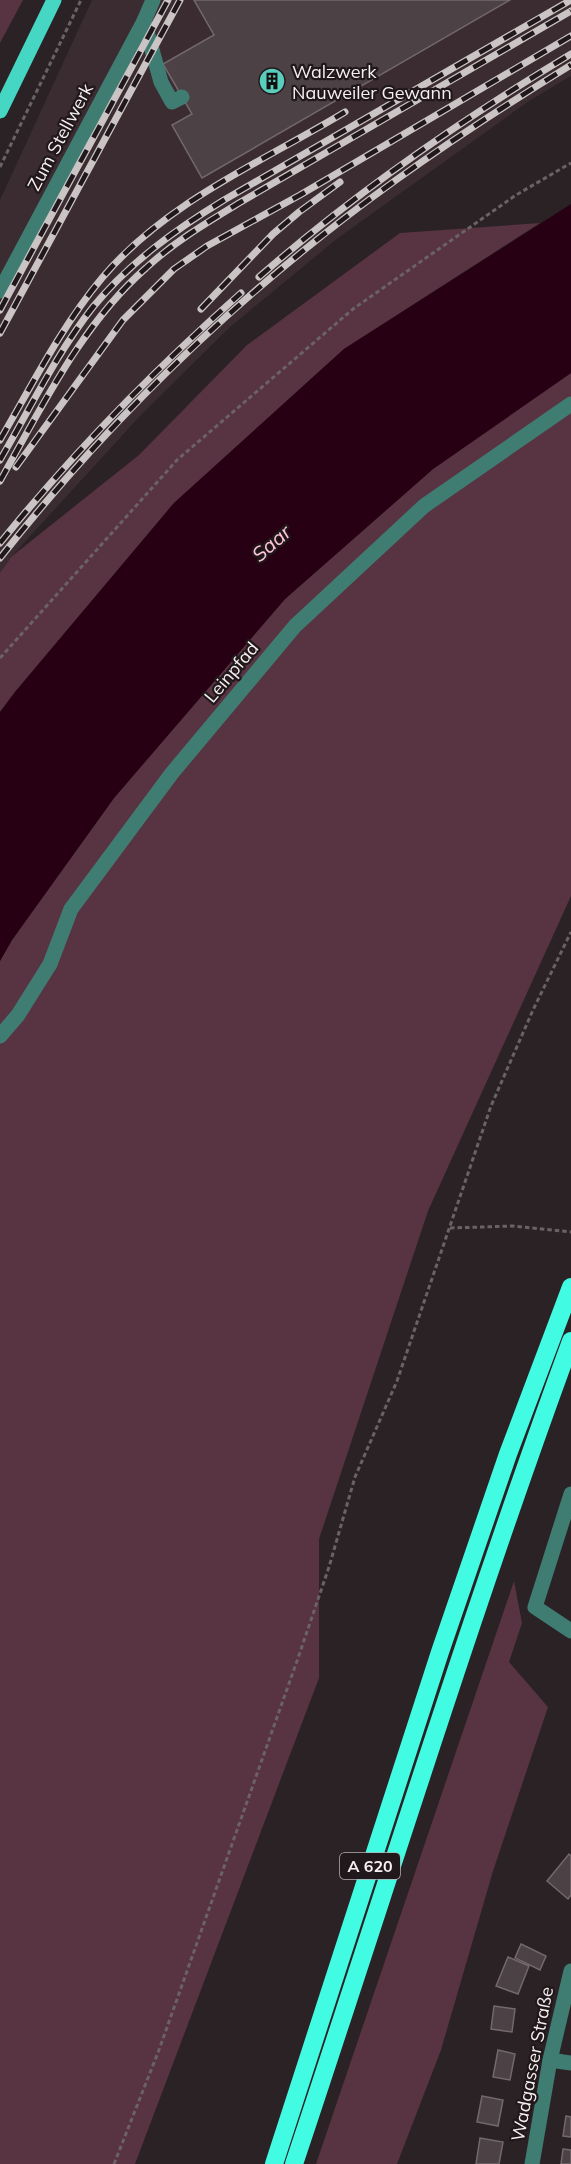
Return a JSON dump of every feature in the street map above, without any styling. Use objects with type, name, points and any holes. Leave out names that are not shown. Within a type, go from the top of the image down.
[{"type":"highway","name":"A 620","points":[[274,2164],[440,1652],[508,1454],[571,1287]]},
{"type":"highway","name":"A 620","points":[[294,2164],[463,1649],[526,1463],[571,1341]]},
{"type":"main road","points":[[0,111],[54,0]]},
{"type":"street","name":"Zum Stellwerk","points":[[0,291],[144,21],[153,0]]},
{"type":"street","points":[[144,21],[161,82],[172,102],[182,97]]},
{"type":"street","name":"Leinpfad","points":[[0,1036],[18,1015],[50,964],[71,909],[172,773],[295,626],[424,506],[571,404]]},
{"type":"street","points":[[571,1494],[535,1607],[571,1631]]},
{"type":"street","name":"Wadgasser Straße","points":[[532,2164],[550,2060],[571,1971]]},
{"type":"street","points":[[550,2060],[571,2063]]},
{"type":"path","points":[[0,167],[81,0]]},
{"type":"path","points":[[0,658],[177,460],[353,309],[516,195],[571,163]]},
{"type":"path","points":[[114,2164],[159,2050],[329,1567],[355,1477],[397,1381],[491,1106],[533,1010],[571,932]]},
{"type":"path","points":[[450,1228],[513,1226],[571,1232]]},
{"type":"shaded area","points":[[0,0],[23,0],[0,43]]},
{"type":"shaded area","points":[[92,0],[571,0],[571,76],[529,101],[338,238],[230,327],[140,416],[11,557],[3,568],[0,588],[0,200]]},
{"type":"shaded area","points":[[540,223],[344,349],[174,503],[0,712],[0,573],[11,557],[139,455],[247,345],[400,233]]},
{"type":"shaded area","points":[[571,373],[571,896],[428,1211],[319,1539],[319,1678],[135,2164],[0,2164],[0,961],[12,940],[114,798],[285,599],[433,469]]},
{"type":"shaded area","points":[[514,1581],[522,1623],[509,1662],[548,1707],[493,1871],[441,2050],[397,2164],[316,2164]]},
{"type":"water","name":"Saar","points":[[571,204],[571,373],[433,469],[285,599],[114,798],[12,940],[0,961],[0,712],[15,692],[174,503],[344,349]]},
{"type":"building","name":"Walzwerk Nauweiler Gewann","points":[[194,0],[510,0],[202,178],[172,125],[192,114],[163,64],[214,35]]},
{"type":"building","points":[[569,1854],[571,1856],[571,1895],[568,1899],[547,1881]]},
{"type":"building","points":[[521,1944],[546,1956],[540,1970],[515,1958]]},
{"type":"building","points":[[508,1957],[529,1966],[518,1994],[496,1986]]},
{"type":"building","points":[[494,2006],[515,2009],[512,2032],[491,2029]]},
{"type":"building","points":[[498,2050],[515,2054],[510,2080],[493,2077]]},
{"type":"building","points":[[482,2096],[503,2100],[498,2126],[477,2122]]},
{"type":"building","points":[[566,2116],[571,2117],[571,2137],[563,2136]]},
{"type":"building","points":[[480,2138],[503,2142],[499,2164],[476,2164]]},
{"type":"building","points":[[563,2149],[571,2150],[571,2164],[561,2164]]},
{"type":"railway","points":[[0,310],[168,0]]},
{"type":"railway","points":[[0,333],[180,0]]},
{"type":"railway","points":[[0,460],[55,363],[93,307],[122,276],[154,248],[224,200],[571,0]]},
{"type":"railway","points":[[0,481],[64,368],[82,341],[123,290],[146,268],[191,233],[239,203],[571,11]]},
{"type":"railway","points":[[16,467],[123,320],[174,269],[207,246],[300,195],[571,36]]},
{"type":"railway","points":[[259,277],[333,216],[449,131],[571,54]]},
{"type":"railway","points":[[0,558],[89,454],[136,404],[235,308],[341,221],[396,180],[571,65]]},
{"type":"railway","points":[[0,440],[73,316],[102,278],[127,251],[155,227],[216,185],[345,112]]},
{"type":"railway","points":[[201,309],[273,234],[340,182]]},
{"type":"railway","points":[[0,543],[115,413],[241,293]]},
{"type":"place","name":"Walzwerk Nauweiler Gewann","points":[[272,81]]}]
